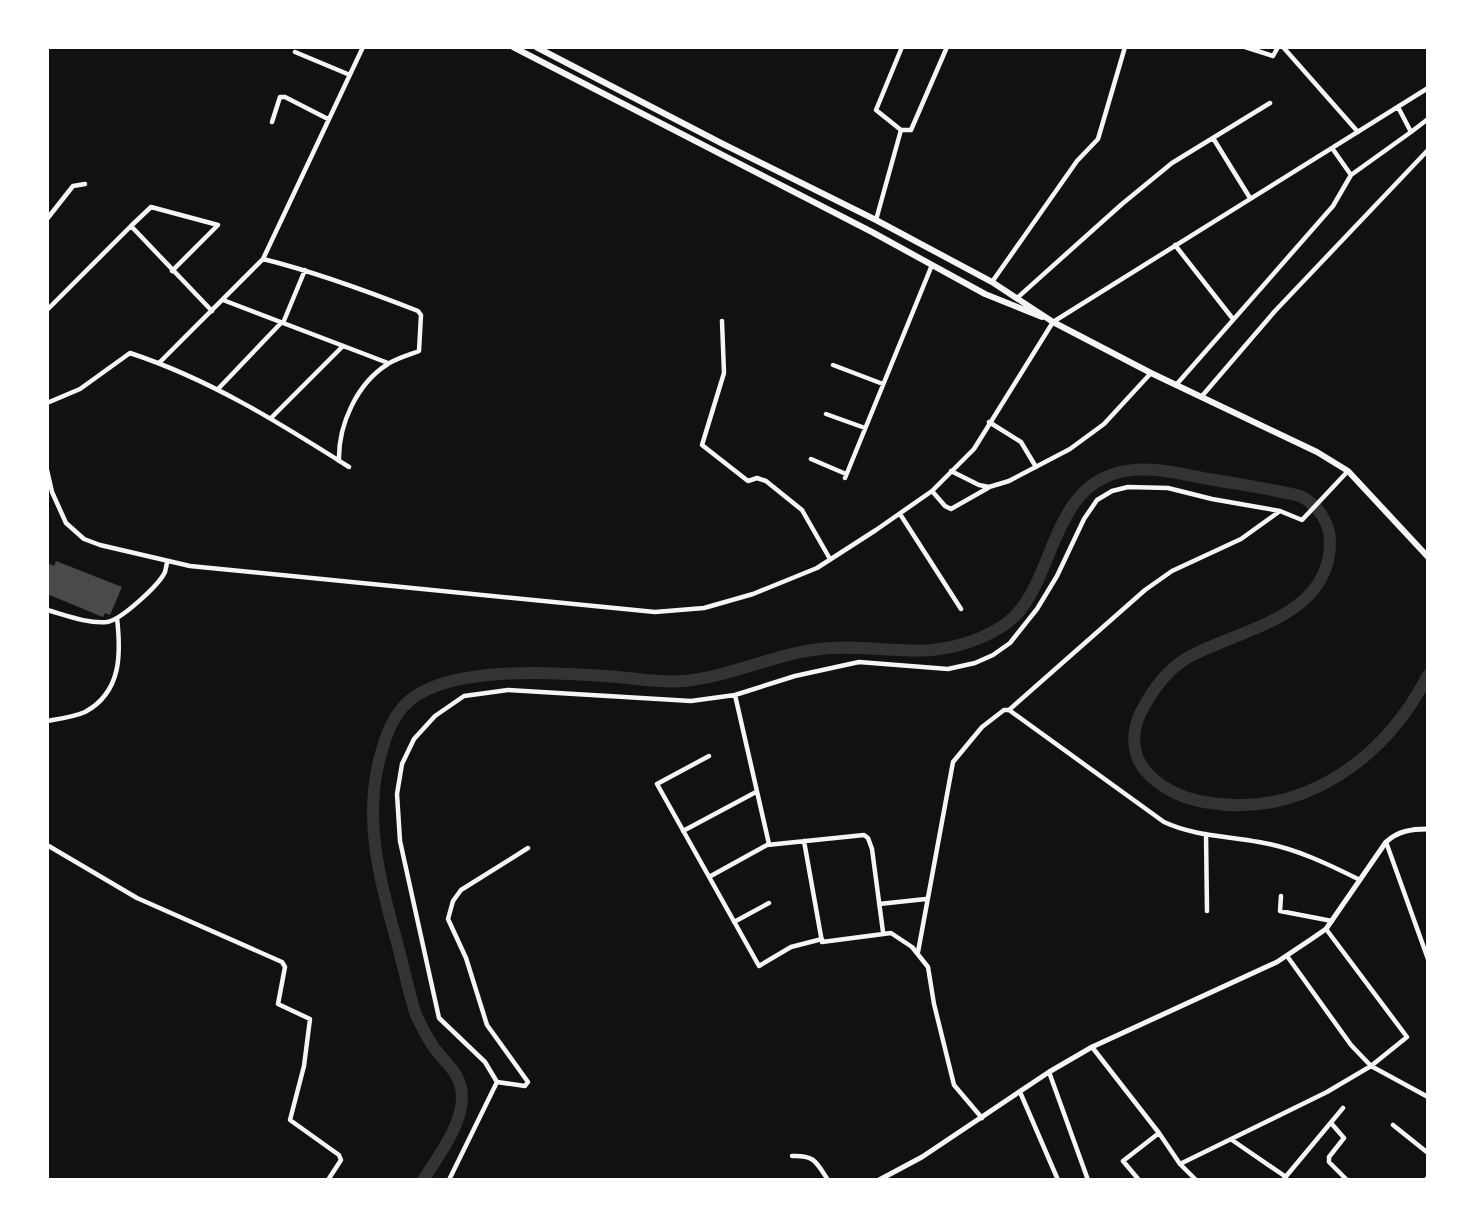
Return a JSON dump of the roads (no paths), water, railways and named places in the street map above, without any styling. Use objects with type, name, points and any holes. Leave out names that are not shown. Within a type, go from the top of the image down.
[{"type":"main road","points":[[513,47],[872,232],[985,294],[1053,321]]},
{"type":"main road","points":[[536,47],[876,220],[992,282],[1053,321],[1151,373],[1300,443],[1348,471],[1428,557]]},
{"type":"street","points":[[159,363],[263,259],[363,47]]},
{"type":"street","points":[[902,47],[876,110],[901,130],[911,130],[947,47]]},
{"type":"street","points":[[992,282],[1077,161],[1098,139],[1125,47]]},
{"type":"street","points":[[1245,47],[1273,56],[1280,47],[1359,132]]},
{"type":"street","points":[[295,52],[350,75]]},
{"type":"street","points":[[47,470],[52,492],[66,523],[84,539],[167,561],[203,567],[655,612],[722,604],[817,568],[932,491],[974,449],[1053,321],[1428,88]]},
{"type":"street","points":[[272,122],[280,97],[328,119]]},
{"type":"street","points":[[1017,298],[1172,163],[1270,103]]},
{"type":"street","points":[[1398,107],[1411,132]]},
{"type":"street","points":[[1176,385],[1334,206],[1352,175],[1428,119]]},
{"type":"street","points":[[876,220],[901,130]]},
{"type":"street","points":[[1213,138],[1250,198]]},
{"type":"street","points":[[1332,148],[1352,175]]},
{"type":"street","points":[[1202,396],[1275,311],[1428,150]]},
{"type":"street","points":[[47,219],[73,186],[85,184]]},
{"type":"street","points":[[47,310],[151,207],[218,225],[172,271]]},
{"type":"street","points":[[131,226],[212,311]]},
{"type":"street","points":[[1175,245],[1233,319]]},
{"type":"street","points":[[263,259],[305,270],[418,311],[421,315],[419,351],[389,363],[374,374],[356,396],[345,422],[339,461]]},
{"type":"street","points":[[811,459],[846,476],[932,265]]},
{"type":"street","points":[[218,389],[282,323],[305,270]]},
{"type":"street","points":[[223,300],[389,363]]},
{"type":"street","points":[[722,321],[724,373],[702,445],[748,481],[757,478],[766,481],[803,510],[830,559]]},
{"type":"street","points":[[271,418],[342,346]]},
{"type":"street","points":[[47,403],[80,389],[130,353],[218,389],[271,418],[349,467]]},
{"type":"street","points":[[833,365],[883,384]]},
{"type":"street","points":[[932,491],[951,509],[989,487],[1009,481],[1070,449],[1104,424],[1151,373]]},
{"type":"street","points":[[826,414],[865,428]]},
{"type":"street","points":[[989,422],[1021,442],[1036,467]]},
{"type":"street","points":[[951,471],[989,487]]},
{"type":"street","points":[[497,1083],[485,1062],[439,1018],[400,841],[397,794],[402,764],[414,739],[435,716],[464,696],[508,690],[691,701],[735,695],[795,676],[859,662],[948,669],[975,663],[1010,643],[1037,609],[1057,576],[1084,519],[1097,500],[1112,491],[1128,488],[1168,488],[1280,511],[1302,520],[1348,471]]},
{"type":"street","points":[[918,953],[953,762],[982,727],[1004,710],[1009,710],[1154,584],[1172,571],[1241,539],[1280,511]]},
{"type":"street","points":[[900,514],[961,609]]},
{"type":"street","points":[[47,610],[110,622],[151,589],[164,573],[167,561]]},
{"type":"street","points":[[47,722],[84,713],[108,691],[118,667],[120,642],[117,617]]},
{"type":"street","points":[[735,695],[769,844]]},
{"type":"street","points":[[1009,710],[1177,829],[1262,842],[1303,853],[1360,880]]},
{"type":"street","points":[[709,756],[657,784],[759,966],[791,947],[822,939]]},
{"type":"street","points":[[683,831],[756,792]]},
{"type":"street","points":[[879,1180],[902,1170],[1049,1072],[1092,1048],[1287,956],[1326,929],[1386,842],[1395,835],[1413,829],[1428,829]]},
{"type":"street","points":[[1206,834],[1207,911]]},
{"type":"street","points":[[709,877],[769,844],[858,835],[868,838],[872,849],[883,932]]},
{"type":"street","points":[[804,841],[822,942],[883,932],[902,939],[918,953],[928,967],[954,1085],[982,1118]]},
{"type":"street","points":[[1386,842],[1428,959]]},
{"type":"street","points":[[47,845],[137,898],[282,962],[285,967],[278,1004],[310,1019],[304,1066],[290,1120],[340,1155],[341,1160],[328,1180]]},
{"type":"street","points":[[497,1083],[525,1086],[528,1082],[487,1025],[466,958],[448,916],[453,901],[461,890],[528,848]]},
{"type":"street","points":[[1281,896],[1280,911],[1332,921]]},
{"type":"street","points":[[879,904],[926,899]]},
{"type":"street","points":[[734,922],[769,903]]},
{"type":"street","points":[[1180,1164],[1327,1092],[1371,1066],[1407,1037],[1326,929]]},
{"type":"street","points":[[1287,956],[1352,1045],[1371,1066],[1428,1097]]},
{"type":"street","points":[[1092,1048],[1180,1164],[1196,1180]]},
{"type":"street","points":[[1049,1072],[1088,1180]]},
{"type":"street","points":[[449,1180],[497,1083]]},
{"type":"street","points":[[1020,1092],[1058,1180]]},
{"type":"street","points":[[1232,1140],[1285,1178],[1343,1108]]},
{"type":"street","points":[[1331,1123],[1344,1138],[1329,1157],[1329,1162],[1347,1180]]},
{"type":"street","points":[[1393,1125],[1428,1153]]},
{"type":"street","points":[[1139,1180],[1123,1161],[1159,1133]]},
{"type":"street","points":[[792,1156],[807,1155],[815,1160],[828,1180]]},
{"type":"waterway","points":[[423,1180],[454,1129],[462,1101],[461,1088],[456,1075],[432,1045],[416,1015],[384,892],[373,822],[376,774],[385,739],[398,713],[420,693],[444,683],[504,674],[567,674],[684,681],[820,649],[848,647],[932,650],[956,646],[981,638],[1003,626],[1021,609],[1032,592],[1059,531],[1081,495],[1097,482],[1117,473],[1141,470],[1178,473],[1300,496],[1321,514],[1328,528],[1330,542],[1326,568],[1315,588],[1298,604],[1278,618],[1187,658],[1167,674],[1146,702],[1135,728],[1137,755],[1151,777],[1167,789],[1204,802],[1240,805],[1274,802],[1307,792],[1337,777],[1364,757],[1389,733],[1428,675]]}]
